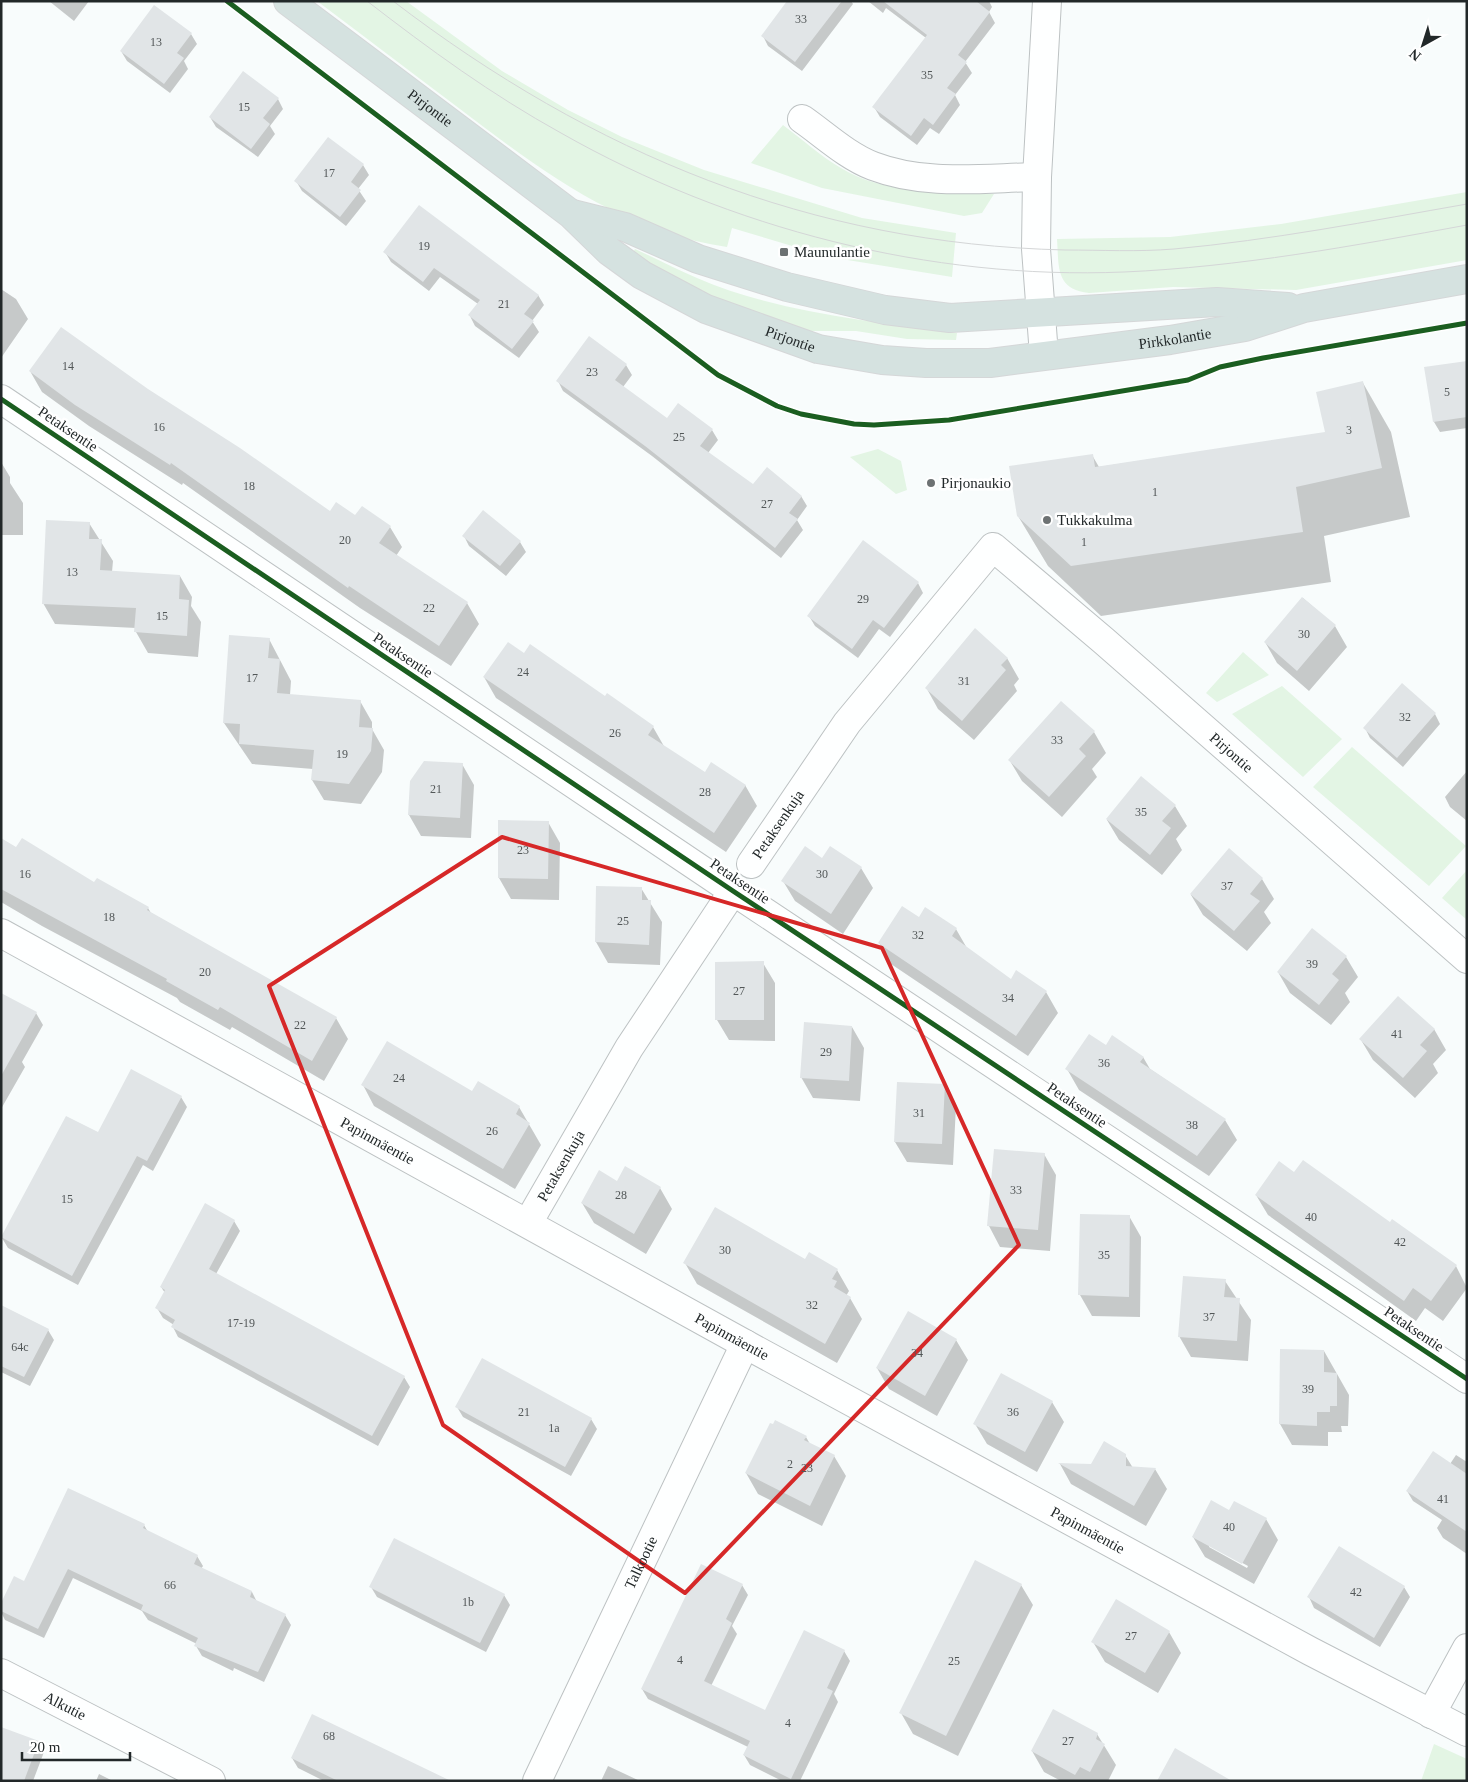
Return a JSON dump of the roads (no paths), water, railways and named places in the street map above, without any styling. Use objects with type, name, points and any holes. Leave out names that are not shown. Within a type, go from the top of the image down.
[{"type":"main road","name":"Pirjontie","points":[[288,1],[571,214],[609,251],[642,275],[706,309],[810,347],[882,360],[926,363],[990,363],[1044,355]]},
{"type":"main road","name":"Pirjontie","points":[[571,214],[625,227],[698,259],[770,282],[876,308],[950,318],[1040,313]]},
{"type":"main road","name":"Pirkkolantie","points":[[1044,355],[1170,340],[1245,327],[1304,308],[1467,279]]},
{"type":"main road","name":"Pirkkolantie","points":[[1040,313],[1217,302],[1304,308]]},
{"type":"street","points":[[1044,355],[1036,249],[1037,177],[1047,1]]},
{"type":"street","points":[[802,119],[851,155],[872,165],[901,174],[932,179],[1037,177]]},
{"type":"street","name":"Petaksentie","points":[[1,399],[733,891],[1467,1379]]},
{"type":"street","name":"Petaksenkuja","points":[[751,864],[847,723],[993,547]]},
{"type":"street","name":"Pirjontie","points":[[993,547],[1104,641],[1467,959]]},
{"type":"street","name":"Petaksenkuja","points":[[528,1223],[629,1048],[733,891]]},
{"type":"street","name":"Papinmäentie","points":[[1,934],[745,1344],[1430,1714],[1467,1732]]},
{"type":"street","name":"Talkootie","points":[[537,1781],[745,1344]]},
{"type":"street","points":[[1430,1714],[1467,1648]]},
{"type":"street","name":"Alkutie","points":[[1,1673],[211,1781]]},
{"type":"tram line","points":[[367,1],[437,54],[510,103],[561,133],[626,167],[693,196],[762,221],[833,242],[905,257],[978,267],[1051,272],[1124,272],[1210,266],[1339,248],[1467,225]]},
{"type":"tram line","points":[[393,1],[469,55],[547,104],[627,145],[709,181],[793,209],[881,230],[971,244],[1065,250],[1160,250],[1284,235],[1467,204]]},
{"type":"place","name":"Maunulantie","points":[[784,252]]},
{"type":"place","name":"Pirjonaukio","points":[[931,483]]},
{"type":"place","name":"Tukkakulma","points":[[1047,520]]}]
